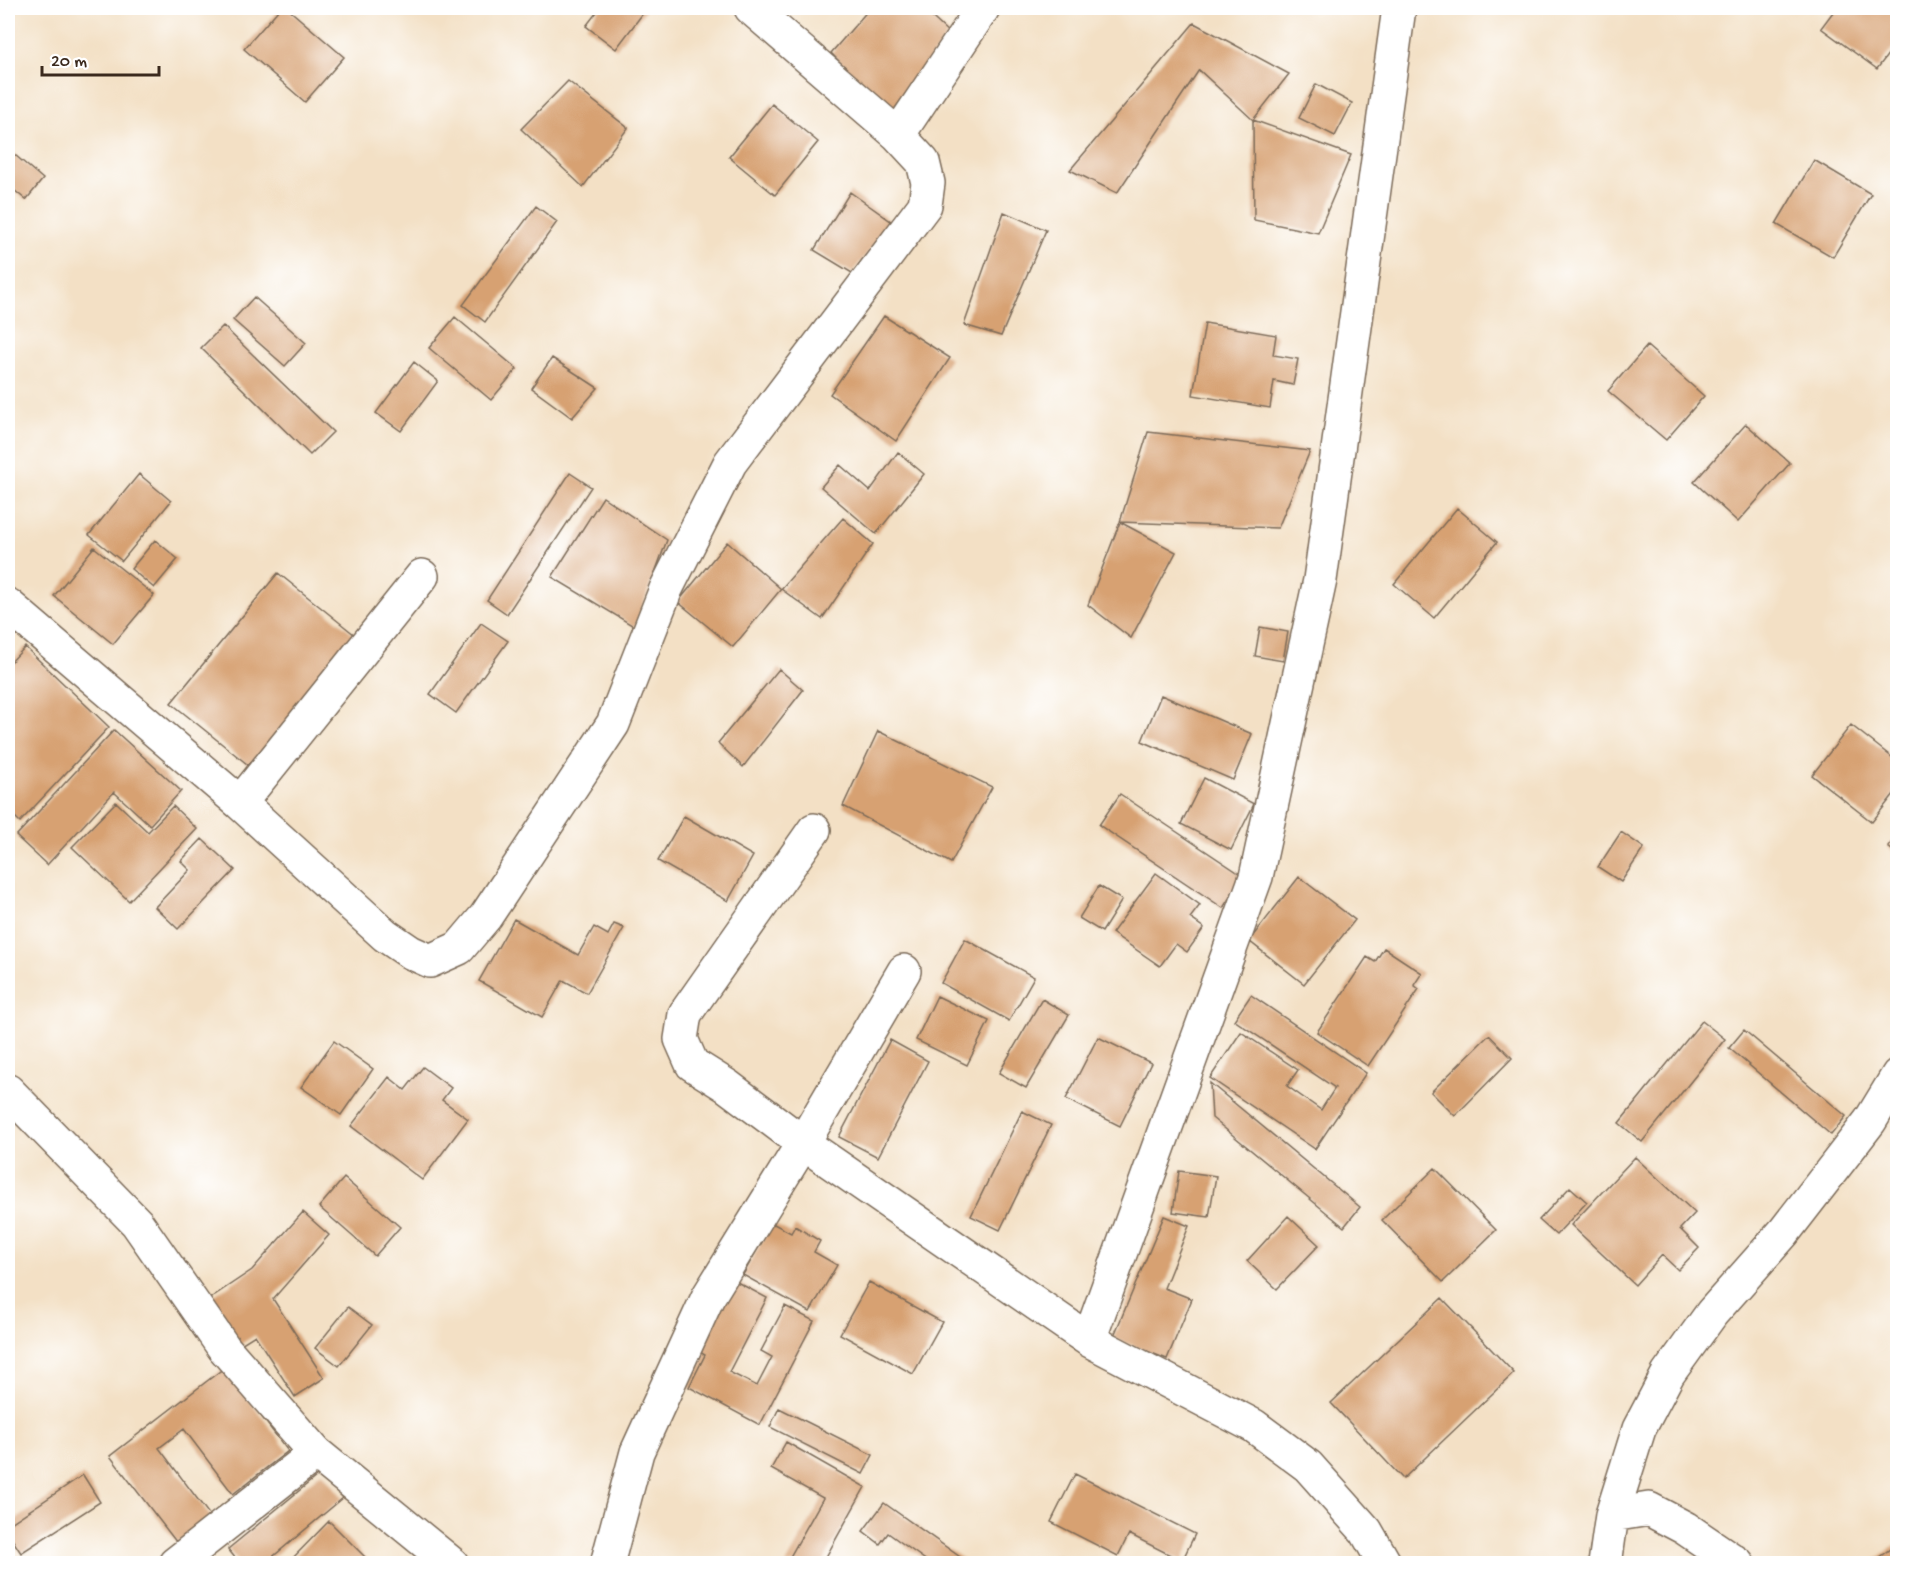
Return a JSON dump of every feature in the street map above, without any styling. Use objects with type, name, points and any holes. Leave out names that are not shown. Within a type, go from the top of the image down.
[{"type":"street","points":[[9,610],[240,803],[385,936],[410,952],[430,961],[459,948],[486,916],[613,724],[666,589],[730,463],[925,205],[928,183],[923,162],[898,135],[751,8]]},
{"type":"street","points":[[898,135],[983,8]]},
{"type":"street","points":[[1377,8],[1396,42]]},
{"type":"street","points":[[1089,1340],[1256,878],[1320,580],[1399,8]]},
{"type":"street","points":[[240,803],[422,576]]},
{"type":"street","points":[[814,830],[685,1014],[681,1039],[692,1064],[728,1086],[803,1143],[1089,1340],[1254,1426],[1308,1466],[1366,1531],[1385,1563]]},
{"type":"street","points":[[607,1563],[637,1452],[708,1297],[803,1143],[904,971]]},
{"type":"street","points":[[1605,1563],[1612,1515],[1639,1429],[1668,1374],[1712,1313],[1784,1232],[1870,1121],[1898,1075]]},
{"type":"street","points":[[8,1091],[137,1223],[224,1348],[316,1453],[452,1563]]},
{"type":"street","points":[[175,1563],[316,1453]]},
{"type":"street","points":[[1612,1515],[1649,1509],[1685,1528],[1738,1563]]},
{"type":"building","points":[[280,8],[287,8],[344,57],[305,102],[244,49]]},
{"type":"building","points":[[600,8],[647,8],[616,49],[586,26]]},
{"type":"building","points":[[870,8],[922,8],[949,33],[891,114],[831,53]]},
{"type":"building","points":[[1836,8],[1886,8],[1898,16],[1898,41],[1877,69],[1821,28]]},
{"type":"building","points":[[1194,23],[1289,74],[1253,120],[1199,70],[1117,193],[1070,170]]},
{"type":"building","points":[[568,81],[628,128],[583,187],[521,129]]},
{"type":"building","points":[[1316,84],[1352,103],[1335,136],[1299,118]]},
{"type":"building","points":[[772,104],[818,142],[775,195],[729,157]]},
{"type":"building","points":[[1253,120],[1351,155],[1318,233],[1254,220]]},
{"type":"building","points":[[8,149],[43,179],[26,200],[8,185]]},
{"type":"building","points":[[1814,160],[1871,194],[1833,257],[1776,224]]},
{"type":"building","points":[[850,192],[892,222],[852,273],[814,250]]},
{"type":"building","points":[[536,206],[557,222],[485,322],[463,305]]},
{"type":"building","points":[[1004,212],[1046,230],[1001,336],[964,325]]},
{"type":"building","points":[[254,297],[306,343],[285,366],[233,320]]},
{"type":"building","points":[[884,316],[950,358],[896,441],[830,394]]},
{"type":"building","points":[[455,317],[517,369],[491,400],[429,348]]},
{"type":"building","points":[[1205,323],[1276,335],[1273,355],[1298,359],[1293,385],[1274,381],[1270,408],[1193,395]]},
{"type":"building","points":[[223,326],[333,432],[310,455],[201,348]]},
{"type":"building","points":[[1647,346],[1704,396],[1666,440],[1608,391]]},
{"type":"building","points":[[552,358],[598,388],[572,418],[531,388]]},
{"type":"building","points":[[414,362],[438,381],[401,431],[376,413]]},
{"type":"building","points":[[1746,424],[1790,463],[1738,522],[1694,482]]},
{"type":"building","points":[[1148,432],[1310,451],[1278,528],[1120,522]]},
{"type":"building","points":[[898,452],[924,474],[876,534],[821,487],[840,465],[870,491]]},
{"type":"building","points":[[570,473],[591,487],[507,614],[487,600]]},
{"type":"building","points":[[139,474],[171,501],[122,561],[89,535]]},
{"type":"building","points":[[603,497],[667,540],[635,627],[552,577]]},
{"type":"building","points":[[1457,508],[1497,542],[1434,618],[1394,584]]},
{"type":"building","points":[[843,518],[873,544],[822,619],[781,589]]},
{"type":"building","points":[[1120,522],[1176,552],[1131,638],[1088,605]]},
{"type":"building","points":[[155,540],[178,559],[154,588],[131,569]]},
{"type":"building","points":[[727,542],[781,589],[733,647],[678,602]]},
{"type":"building","points":[[94,547],[154,595],[113,644],[54,596]]},
{"type":"building","points":[[278,573],[360,639],[252,768],[171,703]]},
{"type":"building","points":[[481,623],[508,641],[456,713],[430,694]]},
{"type":"building","points":[[1260,627],[1288,632],[1283,661],[1255,656]]},
{"type":"building","points":[[25,647],[109,727],[20,822],[8,810],[8,665]]},
{"type":"building","points":[[779,669],[803,690],[743,767],[718,743]]},
{"type":"building","points":[[1161,695],[1252,734],[1233,780],[1142,741]]},
{"type":"building","points":[[1851,725],[1898,762],[1898,789],[1872,822],[1812,775]]},
{"type":"building","points":[[114,730],[181,791],[150,825],[114,792],[47,865],[16,836]]},
{"type":"building","points":[[878,731],[992,787],[951,863],[843,806]]},
{"type":"building","points":[[1204,778],[1254,804],[1231,850],[1181,824]]},
{"type":"building","points":[[1120,794],[1243,876],[1223,908],[1099,825]]},
{"type":"building","points":[[116,802],[148,832],[173,806],[197,829],[129,901],[72,847]]},
{"type":"building","points":[[684,816],[753,856],[728,901],[658,861]]},
{"type":"building","points":[[1621,832],[1644,848],[1621,882],[1598,867]]},
{"type":"building","points":[[1898,834],[1898,854],[1888,847]]},
{"type":"building","points":[[202,839],[235,870],[178,929],[155,907],[190,870],[181,861]]},
{"type":"building","points":[[1156,873],[1200,905],[1190,918],[1204,928],[1187,952],[1176,944],[1160,966],[1112,933]]},
{"type":"building","points":[[1299,877],[1355,920],[1304,984],[1249,941]]},
{"type":"building","points":[[1099,886],[1122,900],[1102,932],[1079,918]]},
{"type":"building","points":[[514,919],[578,955],[594,927],[608,935],[614,924],[624,928],[587,993],[563,980],[542,1017],[479,981]]},
{"type":"building","points":[[965,939],[1034,977],[1009,1021],[941,983]]},
{"type":"building","points":[[1384,948],[1422,973],[1414,985],[1419,989],[1368,1066],[1317,1032],[1367,957],[1375,962]]},
{"type":"building","points":[[1251,995],[1366,1073],[1315,1149],[1210,1078],[1241,1032],[1298,1070],[1287,1086],[1321,1110],[1335,1088],[1234,1020]]},
{"type":"building","points":[[937,996],[989,1021],[967,1065],[916,1040]]},
{"type":"building","points":[[1042,999],[1069,1015],[1026,1088],[999,1073]]},
{"type":"building","points":[[1702,1021],[1725,1039],[1642,1142],[1619,1123]]},
{"type":"building","points":[[1744,1030],[1846,1116],[1831,1135],[1729,1048]]},
{"type":"building","points":[[1489,1035],[1512,1058],[1455,1116],[1431,1092]]},
{"type":"building","points":[[1098,1037],[1151,1063],[1120,1126],[1066,1099]]},
{"type":"building","points":[[890,1040],[928,1061],[878,1157],[839,1137]]},
{"type":"building","points":[[334,1041],[373,1069],[341,1115],[301,1087]]},
{"type":"building","points":[[423,1067],[451,1088],[442,1100],[468,1119],[422,1180],[351,1126],[389,1077],[405,1090]]},
{"type":"building","points":[[1210,1083],[1360,1207],[1344,1227],[1212,1118]]},
{"type":"building","points":[[1022,1111],[1051,1125],[1000,1230],[971,1216]]},
{"type":"building","points":[[1635,1157],[1695,1213],[1680,1229],[1699,1248],[1678,1270],[1662,1255],[1635,1285],[1571,1225]]},
{"type":"building","points":[[1435,1168],[1496,1230],[1443,1282],[1382,1220]]},
{"type":"building","points":[[1179,1171],[1216,1176],[1209,1217],[1173,1212]]},
{"type":"building","points":[[344,1178],[400,1227],[375,1256],[319,1207]]},
{"type":"building","points":[[1570,1187],[1587,1202],[1556,1235],[1539,1220]]},
{"type":"building","points":[[303,1212],[329,1235],[273,1299],[324,1378],[295,1397],[255,1335],[233,1349],[203,1303],[252,1270]]},
{"type":"building","points":[[1164,1216],[1189,1226],[1164,1288],[1192,1299],[1167,1359],[1113,1338]]},
{"type":"building","points":[[1288,1216],[1319,1245],[1277,1289],[1247,1261]]},
{"type":"building","points":[[772,1223],[791,1233],[795,1226],[820,1241],[814,1252],[837,1265],[810,1312],[743,1275]]},
{"type":"building","points":[[735,1281],[767,1298],[729,1372],[757,1386],[772,1357],[761,1351],[785,1306],[814,1321],[760,1425],[689,1387],[705,1355],[698,1351]]},
{"type":"building","points":[[869,1282],[942,1322],[913,1374],[840,1334]]},
{"type":"building","points":[[1442,1298],[1514,1373],[1403,1479],[1331,1403]]},
{"type":"building","points":[[348,1307],[372,1325],[339,1366],[315,1348]]},
{"type":"building","points":[[224,1368],[288,1451],[233,1494],[184,1429],[159,1448],[211,1517],[177,1543],[110,1456]]},
{"type":"building","points":[[779,1408],[873,1455],[863,1474],[770,1427]]},
{"type":"building","points":[[786,1442],[865,1487],[822,1564],[786,1564],[823,1498],[771,1469]]},
{"type":"building","points":[[322,1472],[343,1498],[264,1564],[240,1564],[228,1549]]},
{"type":"building","points":[[1075,1474],[1195,1534],[1182,1561],[1129,1534],[1118,1556],[1051,1522]]},
{"type":"building","points":[[83,1475],[100,1502],[21,1553],[8,1533],[8,1525]]},
{"type":"building","points":[[884,1503],[970,1564],[931,1564],[888,1533],[880,1544],[863,1531]]},
{"type":"building","points":[[329,1521],[372,1564],[287,1564]]},
{"type":"building","points":[[1898,1543],[1898,1564],[1870,1564]]},
{"type":"building","points":[[1057,1555],[1076,1564],[1054,1564]]}]
